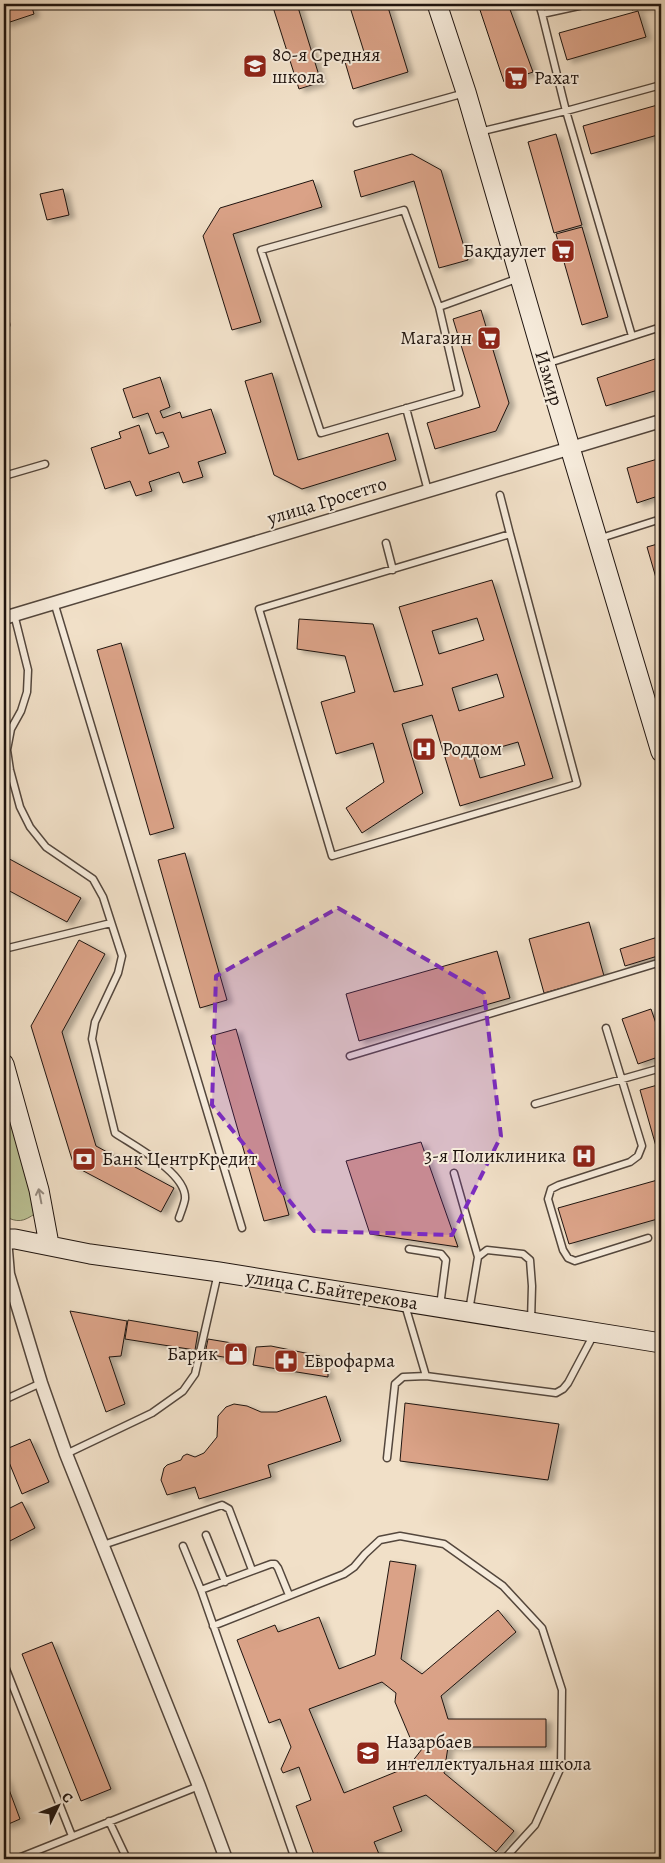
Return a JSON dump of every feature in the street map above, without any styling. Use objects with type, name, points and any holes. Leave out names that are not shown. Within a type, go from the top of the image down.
[{"type":"street","name":"Измир","points":[[437,4],[478,132],[661,752]]},
{"type":"street","name":"улица Гросетто","points":[[9,616],[661,422]]},
{"type":"street","points":[[4,1064],[39,1190],[49,1244]]},
{"type":"street","points":[[4,1239],[8,1274],[41,1383],[66,1454],[199,1786],[226,1859]]},
{"type":"street","name":"улица С.Байтерекова","points":[[4,1239],[49,1244],[90,1254],[218,1272],[661,1342]]},
{"type":"lane","points":[[539,4],[566,111],[632,336]]},
{"type":"lane","points":[[542,14],[588,4]]},
{"type":"lane","points":[[478,132],[566,111],[661,85]]},
{"type":"lane","points":[[356,123],[466,92]]},
{"type":"lane","points":[[404,210],[439,307],[458,393],[321,433],[261,250],[404,210]]},
{"type":"lane","points":[[439,307],[520,278]]},
{"type":"lane","points":[[4,315],[6,325]]},
{"type":"lane","points":[[545,364],[661,327]]},
{"type":"lane","points":[[406,408],[428,491]]},
{"type":"lane","points":[[4,476],[45,464]]},
{"type":"lane","points":[[500,495],[577,784],[332,856],[259,609],[510,534]]},
{"type":"lane","points":[[598,540],[661,519]]},
{"type":"lane","points":[[386,543],[394,570]]},
{"type":"lane","points":[[54,602],[242,1228]]},
{"type":"lane","points":[[9,616],[28,670],[28,692],[21,711],[11,729],[7,750],[10,770],[20,807],[30,828],[46,847],[93,879],[102,897],[122,956],[118,973],[100,1007],[95,1022],[92,1039],[97,1064],[115,1132],[165,1165],[181,1183],[185,1198],[180,1218]]},
{"type":"lane","points":[[4,949],[111,923]]},
{"type":"lane","points":[[350,1056],[661,962]]},
{"type":"lane","points":[[606,1028],[642,1146],[638,1156],[630,1162],[559,1185],[551,1189],[548,1199],[563,1250],[568,1258],[575,1261],[648,1238]]},
{"type":"lane","points":[[535,1104],[661,1068]]},
{"type":"lane","points":[[454,1174],[478,1257],[469,1312]]},
{"type":"lane","points":[[409,1249],[440,1254],[446,1260],[440,1307]]},
{"type":"lane","points":[[478,1257],[487,1250],[524,1254],[530,1260],[532,1286],[531,1322]]},
{"type":"lane","points":[[66,1454],[152,1413],[183,1391],[195,1374],[218,1272]]},
{"type":"lane","points":[[404,1301],[426,1376]]},
{"type":"lane","points":[[387,1458],[395,1384],[403,1377],[426,1376],[556,1393],[568,1383],[595,1332]]},
{"type":"lane","points":[[4,1400],[41,1383]]},
{"type":"lane","points":[[103,1545],[222,1505],[229,1509],[252,1570]]},
{"type":"lane","points":[[206,1535],[225,1582]]},
{"type":"lane","points":[[213,1626],[344,1574],[354,1567],[364,1554],[380,1540],[400,1536],[444,1544],[503,1586],[542,1628],[562,1690],[562,1767],[535,1825],[506,1857],[501,1859]]},
{"type":"lane","points":[[183,1546],[201,1590],[295,1859]]},
{"type":"lane","points":[[201,1590],[252,1570],[275,1564],[289,1595]]},
{"type":"lane","points":[[4,1664],[72,1836]]},
{"type":"lane","points":[[16,1859],[199,1786]]},
{"type":"lane","points":[[109,1821],[127,1859]]},
{"type":"highlighted area","points":[[338,908],[484,993],[501,1136],[452,1235],[314,1231],[212,1105],[216,976]]},
{"type":"green space","points":[[4,1090],[36,1213],[20,1220],[13,1220],[4,1216]]},
{"type":"building","points":[[4,4],[31,4],[34,14],[4,24]]},
{"type":"building","points":[[272,4],[297,4],[321,82],[299,89]]},
{"type":"building","points":[[349,4],[387,4],[408,72],[353,89],[345,62],[365,55]]},
{"type":"building","points":[[478,4],[508,4],[533,72],[504,82]]},
{"type":"building","points":[[631,4],[653,4],[632,10]]},
{"type":"building","points":[[638,11],[646,37],[567,60],[559,33]]},
{"type":"building","points":[[661,104],[661,134],[591,154],[583,126]]},
{"type":"building","points":[[556,134],[582,225],[554,233],[528,142]]},
{"type":"building","points":[[412,154],[441,170],[468,260],[439,268],[414,181],[361,197],[354,171]]},
{"type":"building","points":[[313,180],[322,207],[233,234],[261,322],[232,330],[203,236],[220,208]]},
{"type":"building","points":[[63,189],[69,215],[47,220],[40,194]]},
{"type":"building","points":[[582,227],[608,317],[582,325],[556,234]]},
{"type":"building","points":[[481,310],[509,403],[496,431],[435,449],[427,423],[480,407],[453,319]]},
{"type":"building","points":[[661,357],[661,389],[606,406],[597,378]]},
{"type":"building","points":[[272,373],[298,460],[388,433],[396,460],[302,489],[274,475],[245,381]]},
{"type":"building","points":[[160,377],[170,407],[160,411],[163,418],[180,412],[182,418],[211,409],[226,453],[198,462],[203,477],[183,483],[179,472],[149,482],[152,491],[136,496],[130,481],[105,489],[91,448],[121,438],[119,432],[139,425],[149,454],[169,447],[163,432],[156,434],[148,413],[133,418],[123,389]]},
{"type":"building","points":[[661,458],[661,495],[637,503],[627,468]]},
{"type":"building","points":[[661,543],[661,595],[647,547]]},
{"type":"building","points":[[492,580],[553,778],[460,806],[432,715],[402,724],[423,793],[362,833],[346,808],[384,782],[373,743],[336,754],[321,702],[355,692],[345,656],[297,649],[299,619],[373,624],[394,692],[423,685],[399,607]],"holes":[[[477,618],[484,640],[439,654],[432,631]],[[497,674],[504,697],[459,711],[452,688]],[[518,742],[525,765],[480,778],[473,755]]]},
{"type":"building","points":[[121,643],[174,828],[150,835],[97,650]]},
{"type":"building","points":[[185,853],[227,1000],[200,1008],[158,860]]},
{"type":"building","points":[[4,856],[81,898],[67,922],[4,888]]},
{"type":"building","points":[[589,922],[604,976],[544,993],[529,939]]},
{"type":"building","points":[[661,936],[661,955],[625,966],[620,949]]},
{"type":"building","points":[[79,940],[105,954],[62,1032],[96,1146],[174,1188],[161,1212],[74,1166],[31,1026]]},
{"type":"building","points":[[497,951],[510,998],[359,1041],[346,994]]},
{"type":"building","points":[[651,1009],[661,1038],[661,1056],[638,1064],[622,1019]]},
{"type":"building","points":[[236,1029],[289,1215],[264,1221],[211,1036]]},
{"type":"building","points":[[661,1084],[661,1164],[640,1090]]},
{"type":"building","points":[[421,1142],[458,1247],[370,1234],[346,1161]]},
{"type":"building","points":[[661,1179],[661,1218],[569,1244],[558,1208]]},
{"type":"building","points":[[70,1311],[127,1321],[121,1356],[109,1357],[125,1404],[106,1412]]},
{"type":"building","points":[[128,1320],[198,1332],[195,1350],[125,1339]]},
{"type":"building","points":[[208,1339],[244,1345],[242,1360],[205,1354]]},
{"type":"building","points":[[271,1346],[320,1356],[328,1377],[253,1365],[256,1347]]},
{"type":"building","points":[[326,1396],[341,1441],[268,1465],[271,1477],[199,1499],[195,1487],[167,1495],[161,1480],[164,1468],[181,1460],[187,1454],[195,1457],[204,1453],[217,1437],[218,1416],[226,1407],[234,1404],[247,1406],[261,1412],[277,1412]]},
{"type":"building","points":[[405,1403],[559,1424],[548,1480],[400,1461]]},
{"type":"building","points":[[30,1439],[49,1482],[22,1494],[4,1450]]},
{"type":"building","points":[[22,1502],[35,1528],[4,1544],[4,1511]]},
{"type":"building","points":[[390,1561],[416,1565],[401,1659],[422,1674],[498,1610],[516,1632],[441,1696],[448,1719],[546,1719],[546,1747],[448,1747],[444,1773],[514,1831],[496,1852],[426,1795],[393,1807],[402,1831],[374,1842],[381,1859],[320,1859],[318,1853],[314,1855],[296,1806],[311,1800],[299,1767],[283,1773],[281,1769],[291,1747],[280,1719],[269,1723],[237,1640],[275,1625],[278,1632],[319,1617],[339,1669],[375,1655]],"holes":[[[382,1682],[396,1693],[395,1702],[411,1740],[422,1749],[408,1767],[344,1793],[309,1709]]]},
{"type":"building","points":[[52,1642],[111,1789],[81,1801],[22,1654]]},
{"type":"building","points":[[4,1776],[20,1819],[4,1826]]},
{"type":"place","name":"80-я Средняя школа","points":[[255,66]]},
{"type":"place","name":"Рахат","points":[[516,78]]},
{"type":"place","name":"Бақдаулет","points":[[563,251]]},
{"type":"place","name":"Магазин","points":[[489,338]]},
{"type":"place","name":"Роддом","points":[[424,749]]},
{"type":"place","name":"3-я Поликлиника","points":[[584,1156]]},
{"type":"place","name":"Банк ЦентрКредит","points":[[84,1159]]},
{"type":"place","name":"Барик","points":[[236,1354]]},
{"type":"place","name":"Еврофарма","points":[[286,1361]]},
{"type":"place","name":"Назарбаев интеллектуальная школа","points":[[368,1753]]}]
